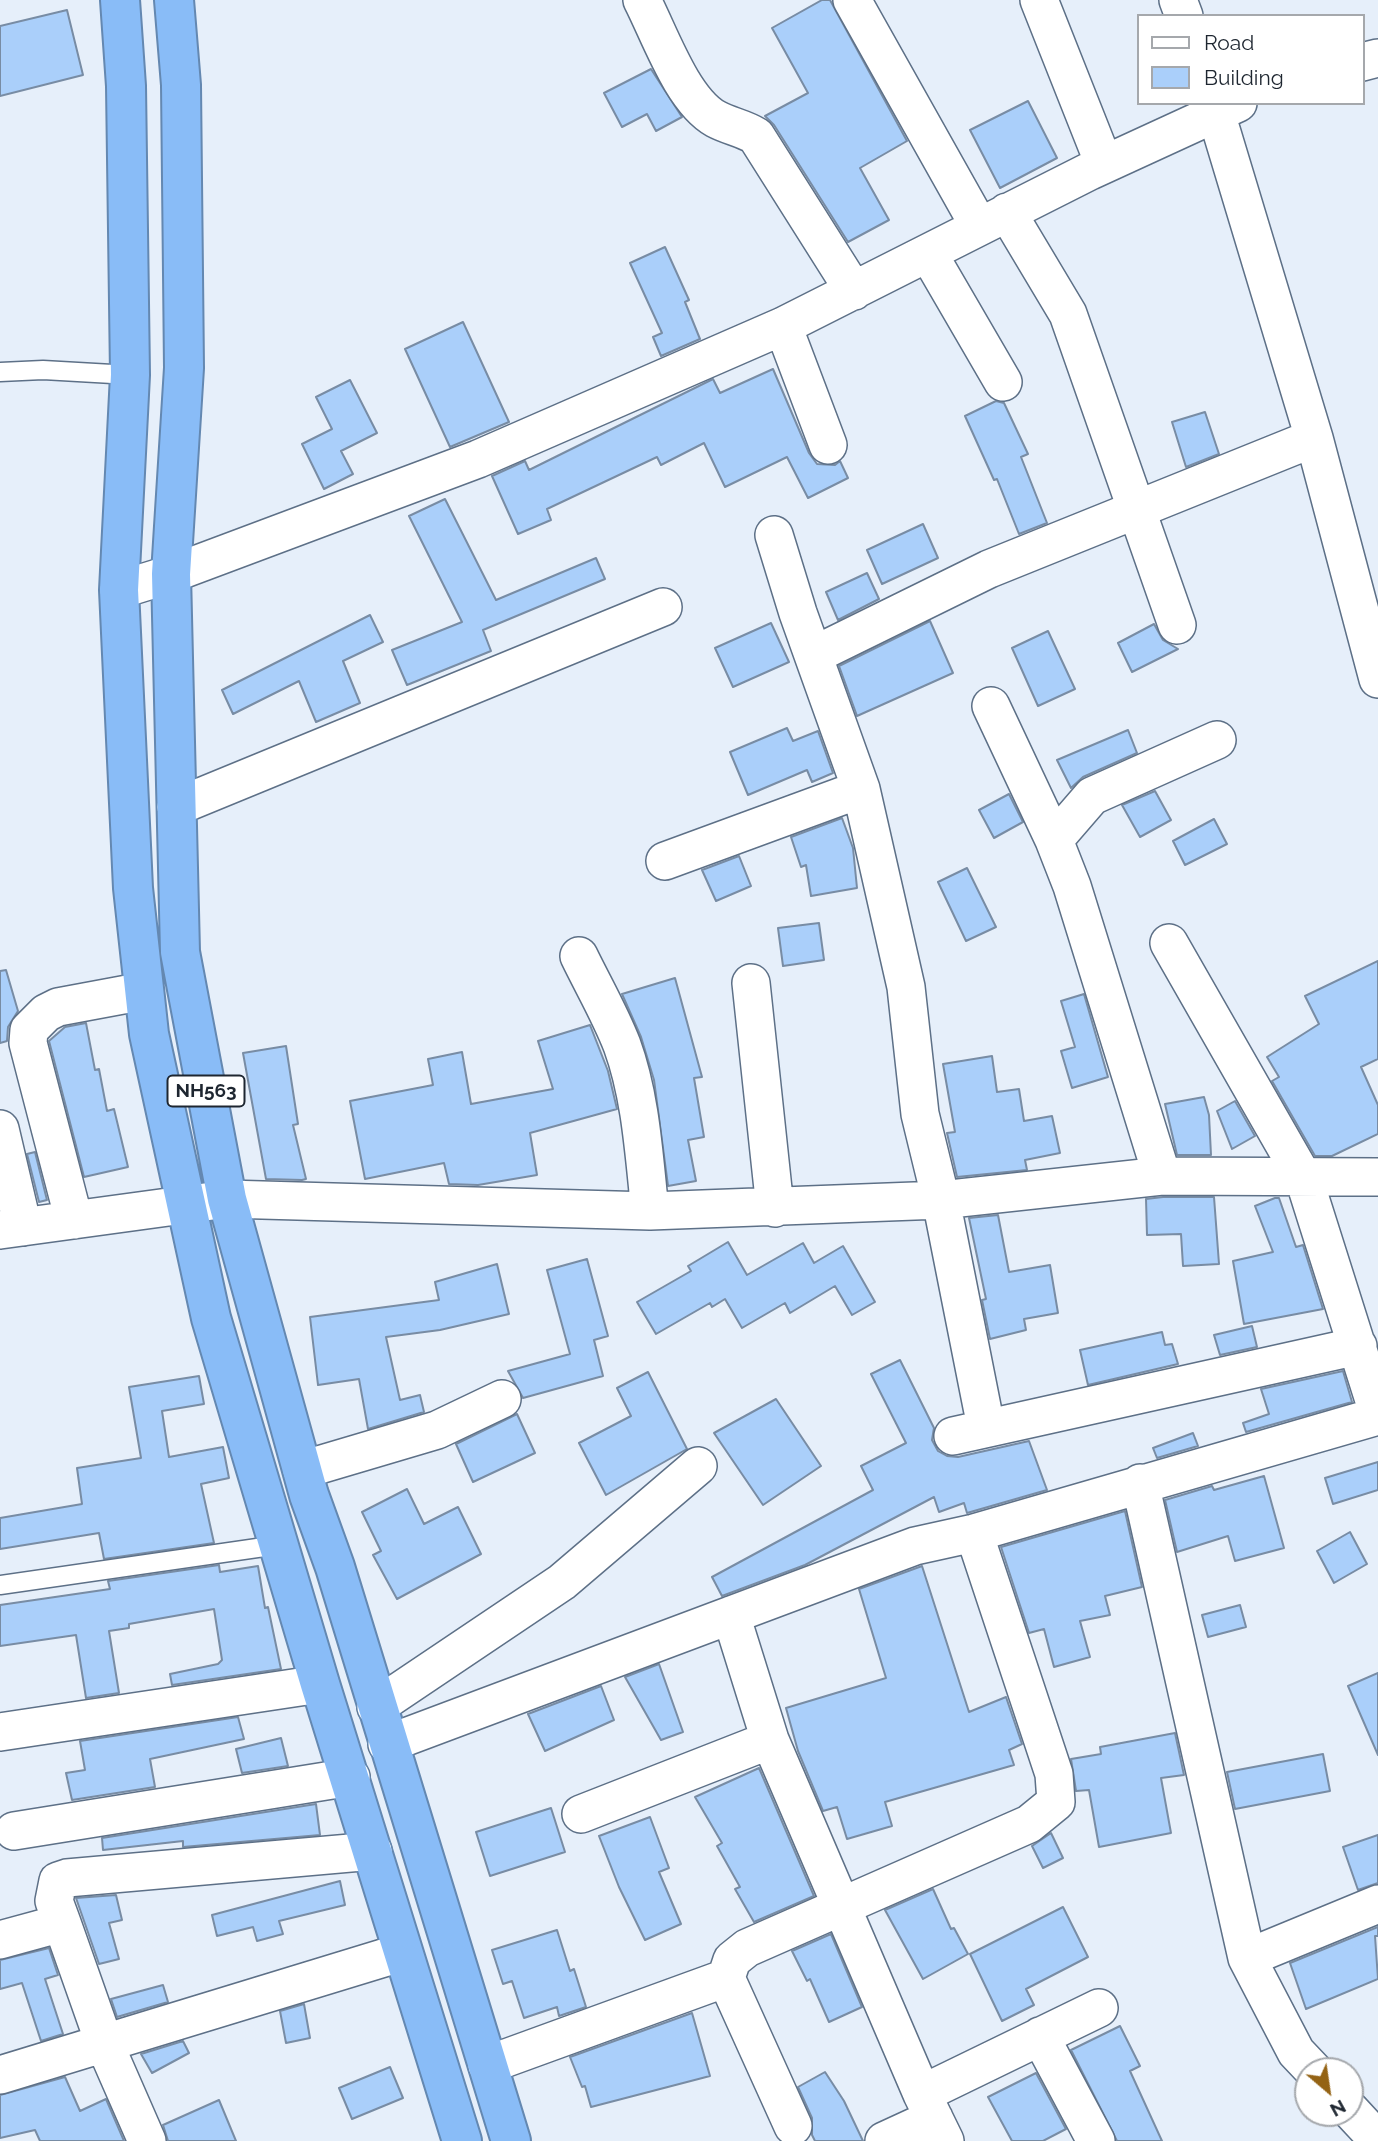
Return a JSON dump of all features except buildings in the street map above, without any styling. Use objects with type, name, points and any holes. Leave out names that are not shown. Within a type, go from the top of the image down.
[{"type":"highway","name":"NH563","points":[[120,0],[126,86],[130,375],[119,590],[133,888],[149,1034],[211,1318],[320,1684],[462,2141]]},
{"type":"highway","name":"NH563","points":[[174,0],[181,85],[184,368],[171,574],[180,952],[227,1199],[302,1470],[511,2141]]},
{"type":"street","points":[[642,0],[691,96],[718,121],[742,127],[756,136],[855,292]]},
{"type":"street","points":[[852,0],[993,219],[1068,314],[1177,625]]},
{"type":"street","points":[[1039,0],[1104,164]]},
{"type":"street","points":[[119,590],[171,574],[478,459],[783,326],[1222,106],[1314,438],[1364,573],[1378,679]]},
{"type":"street","points":[[928,253],[1003,382]]},
{"type":"street","points":[[783,326],[828,445]]},
{"type":"street","points":[[814,655],[989,569],[1314,438]]},
{"type":"street","points":[[774,535],[861,789],[906,987],[920,1114],[941,1200],[970,1431],[1358,1346]]},
{"type":"street","points":[[176,807],[663,607]]},
{"type":"street","points":[[991,706],[1054,840],[1072,886],[1163,1176]]},
{"type":"street","points":[[1054,840],[1092,796],[1217,740]]},
{"type":"street","points":[[665,861],[861,789]]},
{"type":"street","points":[[387,1744],[915,1546],[974,1533],[1378,1414],[1304,1179],[1169,943]]},
{"type":"street","points":[[579,956],[621,1043],[629,1066],[638,1105],[650,1211]]},
{"type":"street","points":[[751,983],[775,1208]]},
{"type":"street","points":[[74,1220],[28,1043],[29,1030],[46,1013],[58,1007],[144,991]]},
{"type":"street","points":[[0,1129],[11,1228],[227,1199],[650,1211],[941,1200],[1163,1176],[1304,1179],[1378,1177]]},
{"type":"street","points":[[302,1470],[430,1432],[502,1399]]},
{"type":"street","points":[[376,1707],[562,1582],[698,1466]]},
{"type":"street","points":[[1140,1483],[1247,1958],[1301,2057]]},
{"type":"street","points":[[793,2126],[726,1978],[732,1959],[747,1948],[1029,1824],[1056,1802],[1054,1774],[974,1533]]},
{"type":"street","points":[[731,1615],[770,1740],[934,2118]]},
{"type":"street","points":[[0,1732],[320,1684]]},
{"type":"street","points":[[581,1814],[770,1740]]},
{"type":"street","points":[[14,1831],[351,1777]]},
{"type":"street","points":[[148,2141],[105,2045],[62,1923],[54,1890],[58,1881],[373,1851]]},
{"type":"street","points":[[1247,1958],[1378,1905]]},
{"type":"street","points":[[0,1940],[62,1923]]},
{"type":"street","points":[[0,2075],[403,1952]]},
{"type":"street","points":[[488,2065],[726,1978]]},
{"type":"street","points":[[884,2141],[934,2118],[1040,2036],[1099,2008]]},
{"type":"street","points":[[1040,2036],[1096,2141]]},
{"type":"street","points":[[1364,2125],[1378,2140]]},
{"type":"lane","points":[[0,372],[43,370],[130,375]]},
{"type":"lane","points":[[0,1585],[278,1545]]}]
